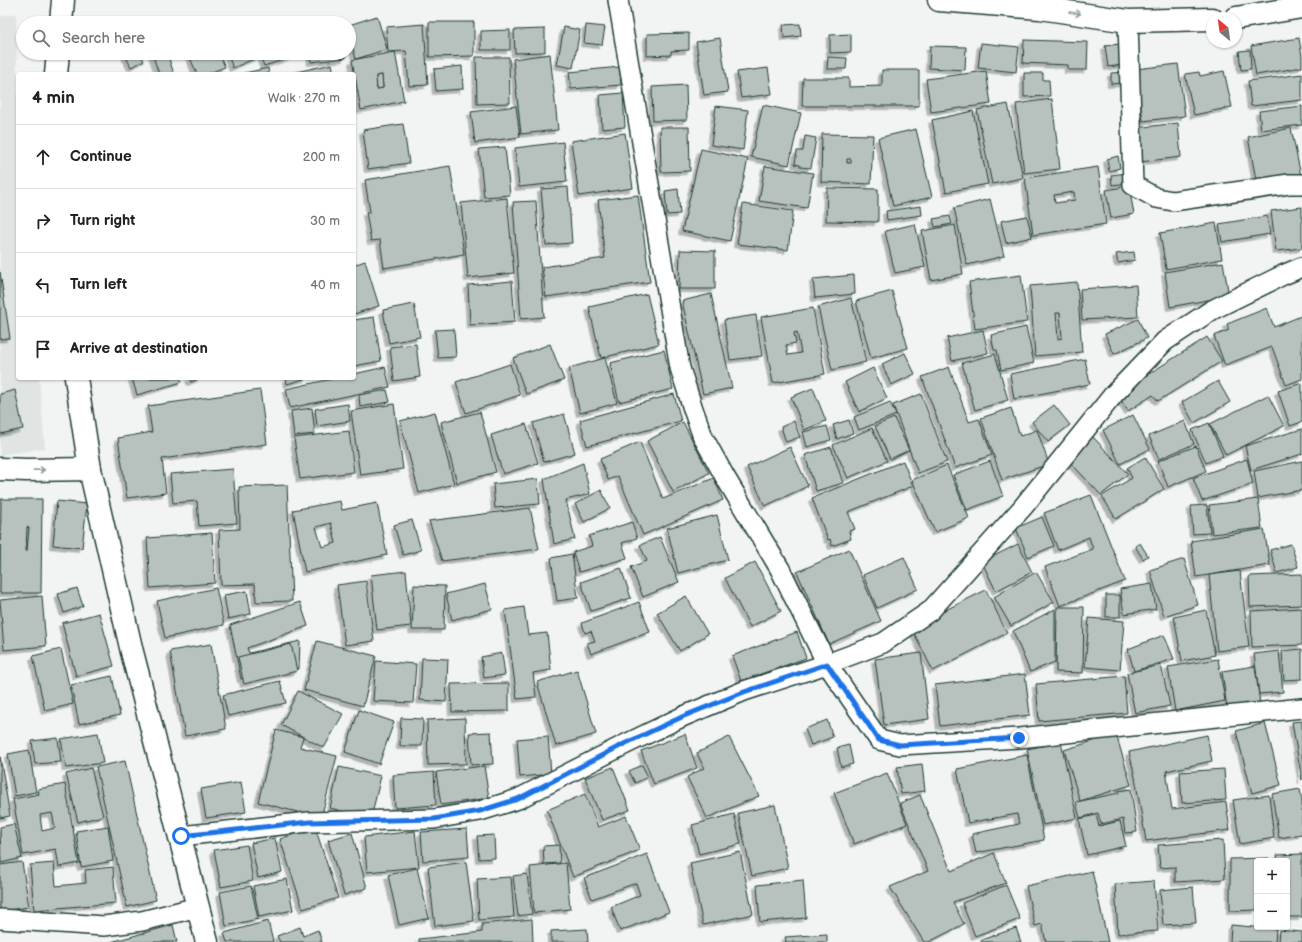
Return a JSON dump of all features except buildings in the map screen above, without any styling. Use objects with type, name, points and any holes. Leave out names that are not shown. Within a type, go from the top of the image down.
[{"type":"main road","points":[[62,16],[63,0]]},
{"type":"main road","points":[[939,0],[1040,8],[1128,21],[1206,19]]},
{"type":"main road","points":[[1242,17],[1302,7]]},
{"type":"main road","points":[[56,72],[57,60]]},
{"type":"main road","points":[[76,380],[90,468],[132,652],[181,836],[207,942]]},
{"type":"main road","points":[[0,469],[27,470],[90,468]]},
{"type":"street","points":[[618,0],[680,368],[690,402],[703,437],[780,569],[827,664],[879,740],[900,745],[1019,738],[1302,708]]},
{"type":"street","points":[[1128,21],[1133,185],[1156,198],[1173,201],[1289,184],[1302,184]]},
{"type":"street","points":[[181,836],[309,822],[434,819],[480,811],[518,799],[624,744],[684,716],[744,692],[883,643],[930,611],[1023,507],[1114,394],[1165,341],[1212,310],[1283,274],[1302,267]]},
{"type":"street","points":[[0,919],[104,926],[142,921],[198,906]]},
{"type":"shaded area","points":[[16,14],[16,380],[39,380],[45,448],[0,455],[0,16]]},
{"type":"route","points":[[181,836],[309,822],[434,819],[480,811],[518,799],[624,744],[684,716],[744,692],[827,664],[879,740],[900,745],[1019,738]]}]
